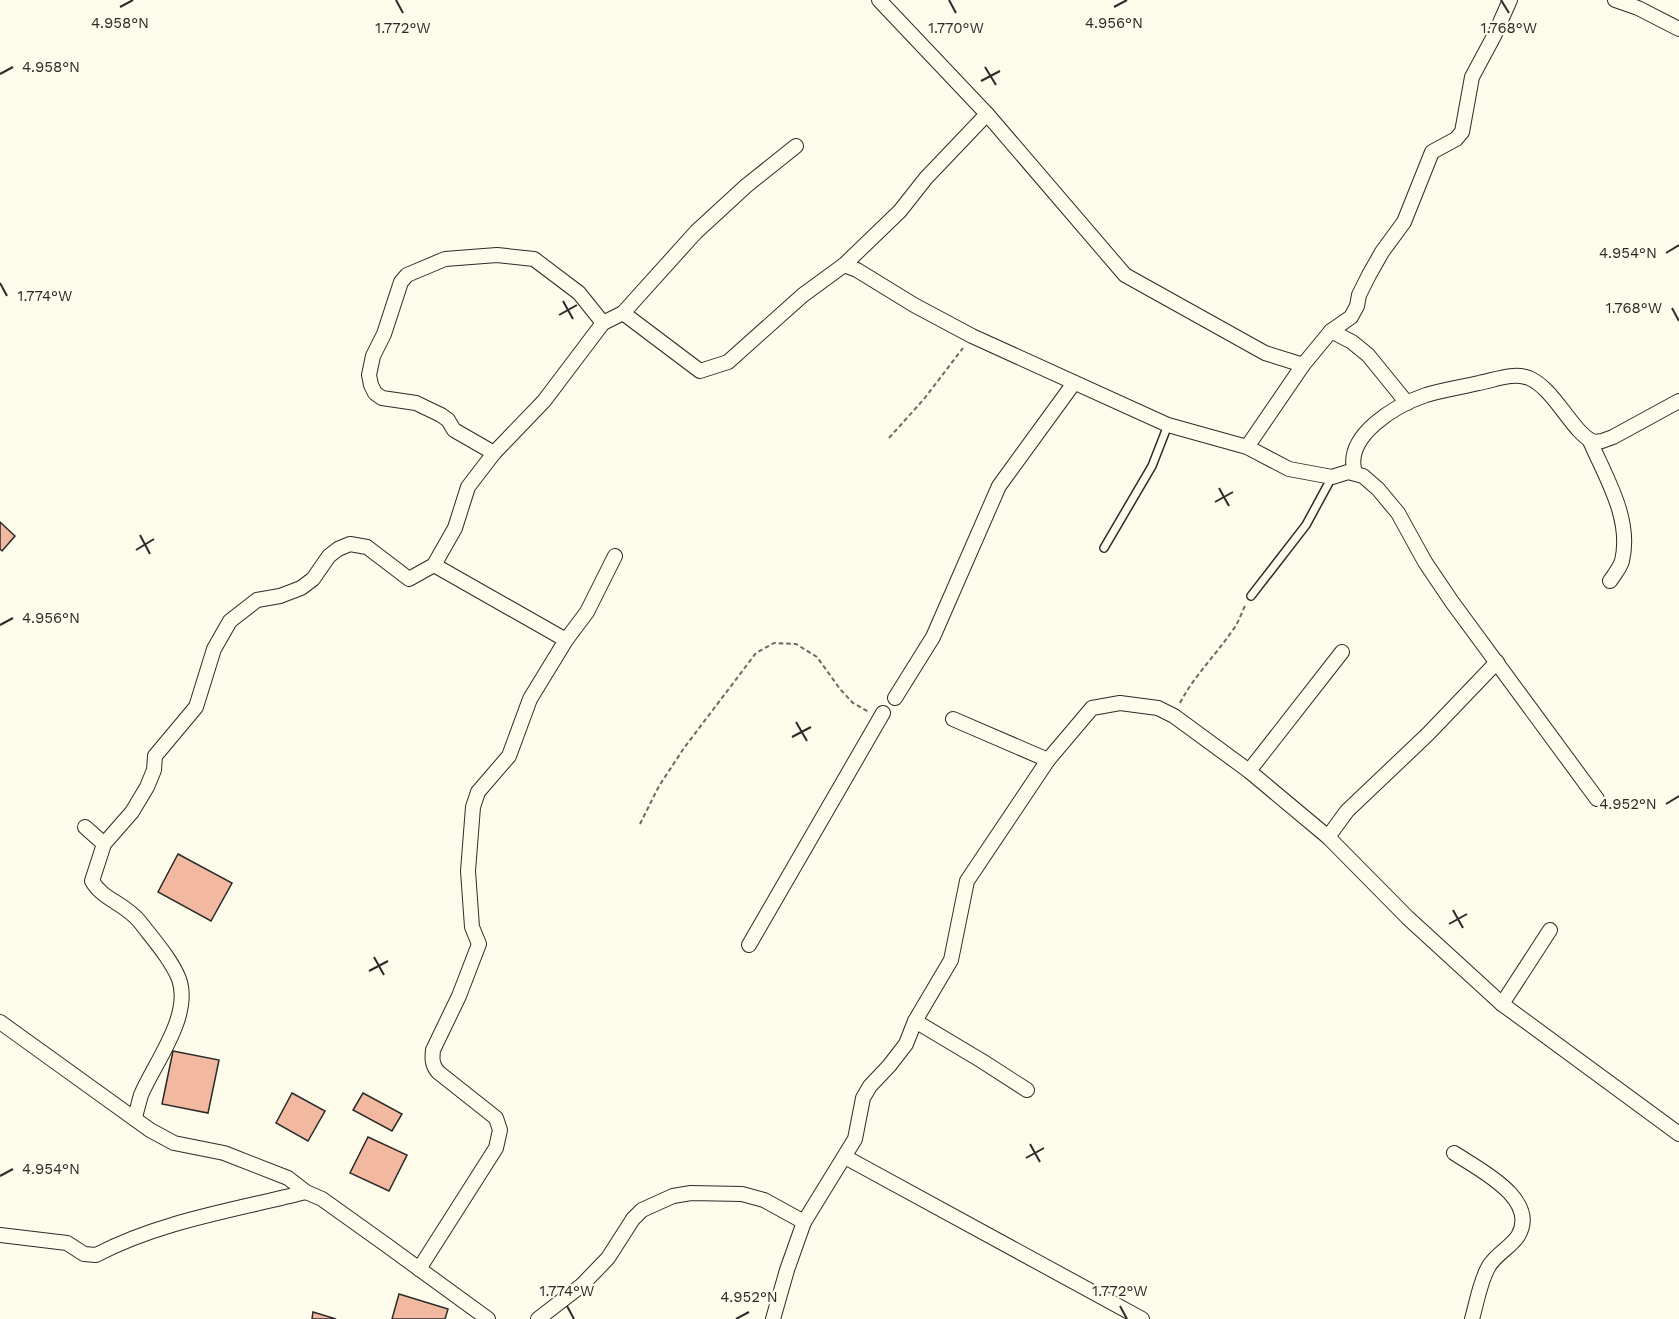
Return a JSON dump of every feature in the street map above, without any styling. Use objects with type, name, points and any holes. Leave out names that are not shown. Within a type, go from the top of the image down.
[{"type":"street","points":[[879,0],[987,114],[1125,274],[1265,353],[1303,365]]},
{"type":"street","points":[[1247,447],[1303,365],[1331,331],[1351,317],[1369,275],[1382,252],[1404,222],[1432,152],[1456,139],[1462,132],[1472,77],[1510,0]]},
{"type":"street","points":[[1615,0],[1638,8],[1674,26]]},
{"type":"street","points":[[1647,0],[1674,26]]},
{"type":"street","points":[[623,313],[700,371],[728,362],[802,295],[844,266],[900,211],[926,178],[987,114]]},
{"type":"street","points":[[135,1117],[142,1095],[176,1024],[183,997],[179,979],[170,963],[141,923],[131,911],[96,889],[92,880],[104,844],[132,812],[147,787],[154,770],[155,756],[196,707],[214,649],[230,621],[258,600],[280,596],[301,588],[312,579],[329,555],[350,544],[367,547],[410,579],[434,565],[455,528],[468,487],[494,453],[544,401],[603,323],[623,313],[696,232],[746,186],[796,146]]},
{"type":"street","points":[[494,453],[454,430],[448,420],[441,415],[416,403],[382,398],[375,393],[369,375],[373,356],[384,334],[401,282],[407,275],[421,268],[452,258],[498,255],[534,259],[579,293],[603,323]]},
{"type":"street","points":[[844,266],[857,270],[903,300],[972,336],[1168,425],[1247,447],[1289,469],[1332,477],[1348,472],[1363,476],[1378,489],[1398,513],[1425,562],[1597,799]]},
{"type":"street","points":[[1331,331],[1352,342],[1368,355],[1407,403]]},
{"type":"street","points":[[1355,473],[1352,459],[1355,448],[1363,437],[1372,426],[1407,403],[1438,392],[1501,378],[1514,376],[1528,378],[1540,385],[1590,441],[1620,509],[1624,544],[1621,564],[1610,581]]},
{"type":"street","points":[[895,698],[933,637],[999,486],[1074,383]]},
{"type":"street","points":[[1590,441],[1602,441],[1679,401]]},
{"type":"street","points":[[418,1269],[496,1148],[500,1130],[496,1118],[438,1072],[432,1060],[433,1050],[459,996],[479,944],[472,927],[468,871],[473,807],[478,792],[509,756],[530,699],[566,640],[587,612],[615,556]]},
{"type":"street","points":[[434,565],[566,640]]},
{"type":"street","points":[[1249,771],[1342,652]]},
{"type":"street","points":[[1328,837],[1347,811],[1428,734],[1497,662]]},
{"type":"street","points":[[773,1319],[804,1222],[855,1140],[863,1098],[870,1086],[906,1044],[915,1022],[951,960],[967,880],[1048,760],[1092,708],[1120,702],[1158,708],[1173,716],[1249,771],[1328,837],[1408,918],[1502,1004],[1679,1134]]},
{"type":"street","points":[[749,945],[883,713]]},
{"type":"street","points":[[953,719],[1048,760]]},
{"type":"street","points":[[85,827],[104,844]]},
{"type":"street","points":[[1502,1004],[1550,930]]},
{"type":"street","points":[[0,1022],[150,1130],[174,1143],[224,1153],[288,1178],[306,1192],[321,1199],[488,1319]]},
{"type":"street","points":[[915,1022],[982,1060],[1027,1090]]},
{"type":"street","points":[[1454,1152],[1512,1193],[1520,1205],[1522,1221],[1518,1236],[1498,1254],[1488,1267],[1472,1319]]},
{"type":"street","points":[[845,1157],[1142,1319]]},
{"type":"street","points":[[0,1235],[67,1243],[90,1256],[157,1229],[306,1192]]},
{"type":"street","points":[[538,1319],[582,1285],[608,1258],[633,1219],[642,1210],[673,1196],[691,1193],[742,1194],[764,1200],[804,1222]]},
{"type":"lane","points":[[1104,548],[1152,466],[1168,425]]},
{"type":"lane","points":[[1251,596],[1305,525],[1332,477]]},
{"type":"path","points":[[889,438],[924,399],[972,336]]},
{"type":"path","points":[[1173,716],[1188,687],[1233,630],[1251,596]]},
{"type":"path","points":[[640,824],[659,786],[684,748],[756,653],[774,643],[796,644],[803,648],[817,657],[840,689],[854,703],[869,712],[883,713]]},
{"type":"building","points":[[0,522],[15,536],[2,551],[0,549]]},
{"type":"building","points":[[178,854],[232,883],[211,921],[158,892]]},
{"type":"building","points":[[173,1051],[219,1060],[208,1113],[162,1104]]},
{"type":"building","points":[[292,1093],[325,1111],[308,1141],[276,1123]]},
{"type":"building","points":[[363,1093],[402,1114],[392,1131],[353,1110]]},
{"type":"building","points":[[368,1137],[407,1155],[389,1191],[350,1173]]},
{"type":"building","points":[[399,1294],[448,1309],[445,1319],[392,1319]]},
{"type":"building","points":[[313,1312],[336,1319],[312,1319]]}]
